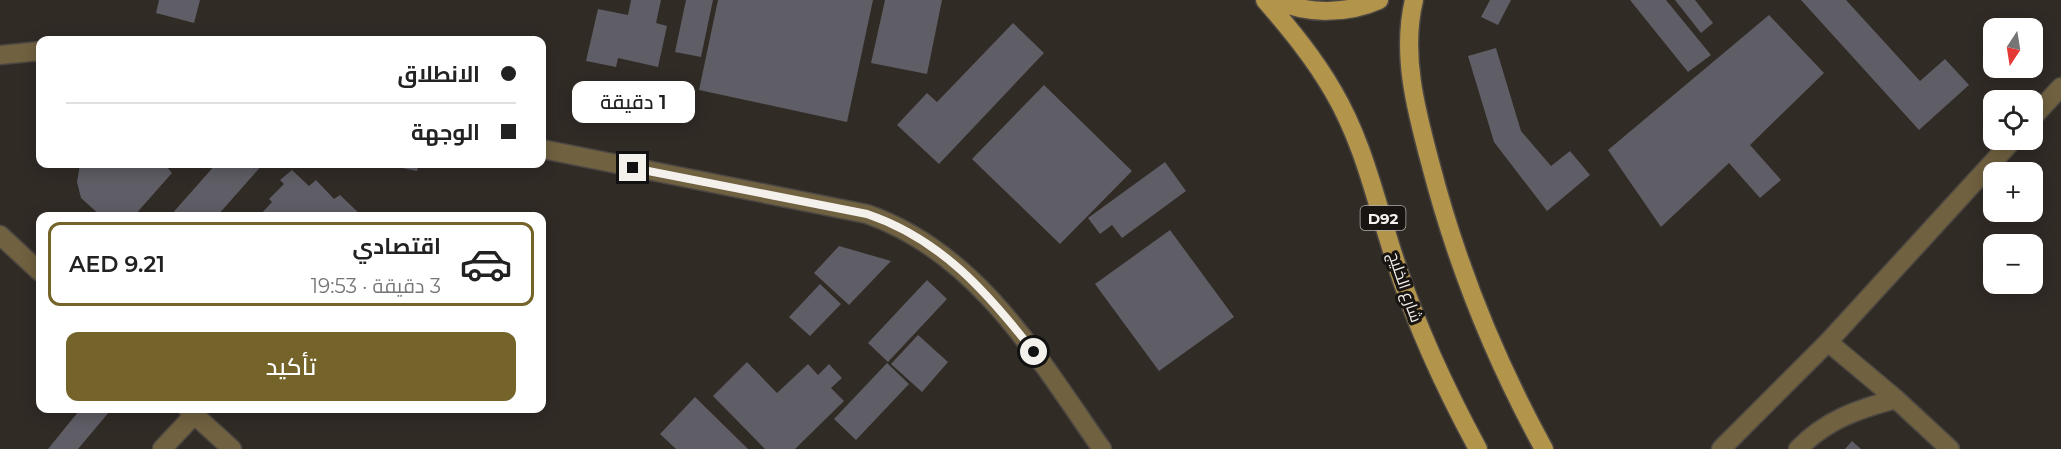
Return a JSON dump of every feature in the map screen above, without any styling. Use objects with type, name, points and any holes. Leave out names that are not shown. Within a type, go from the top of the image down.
[{"type":"main road","name":"شارع الخليج","points":[[1265,0],[1317,65],[1347,119],[1361,151],[1416,319],[1449,397],[1478,449]]},
{"type":"main road","points":[[1276,0],[1313,10],[1342,10],[1379,0]]},
{"type":"main road","points":[[1414,0],[1409,37],[1410,69],[1420,126],[1438,192],[1474,302],[1523,410],[1545,449]]},
{"type":"street","points":[[0,56],[36,52]]},
{"type":"street","points":[[2043,106],[2061,87]]},
{"type":"street","points":[[546,150],[867,214],[897,225],[932,246],[992,298],[1034,352],[1101,449]]},
{"type":"street","points":[[1721,449],[1828,342],[2004,150]]},
{"type":"street","points":[[0,235],[36,268]]},
{"type":"street","points":[[1828,342],[1896,399],[1950,449]]},
{"type":"street","points":[[1798,449],[1826,425],[1848,413],[1896,399]]},
{"type":"street","points":[[162,449],[189,413]]},
{"type":"street","points":[[193,413],[232,449]]},
{"type":"building","points":[[159,0],[200,0],[194,23],[156,13]]},
{"type":"building","points":[[631,0],[661,0],[656,23],[667,26],[658,67],[618,58],[616,67],[586,61],[598,9],[628,15]]},
{"type":"building","points":[[686,0],[713,0],[701,57],[675,52]]},
{"type":"building","points":[[718,0],[873,0],[847,122],[699,90]]},
{"type":"building","points":[[885,0],[942,0],[927,74],[871,63]]},
{"type":"building","points":[[1490,0],[1511,0],[1498,25],[1481,17]]},
{"type":"building","points":[[1630,0],[1666,0],[1711,55],[1688,72]]},
{"type":"building","points":[[1675,0],[1695,0],[1713,23],[1701,33]]},
{"type":"building","points":[[1801,0],[1846,0],[1920,81],[1945,59],[1969,85],[1919,130]]},
{"type":"building","points":[[1769,15],[1824,73],[1750,145],[1781,180],[1760,198],[1729,163],[1661,227],[1608,150]]},
{"type":"building","points":[[1013,23],[1044,53],[939,164],[897,125],[927,93],[937,102]]},
{"type":"building","points":[[1496,48],[1521,131],[1551,166],[1570,151],[1590,175],[1547,211],[1494,142],[1468,56]]},
{"type":"building","points":[[1044,85],[1132,171],[1060,244],[972,159]]},
{"type":"building","points":[[1165,162],[1186,191],[1122,238],[1112,225],[1100,234],[1088,218]]},
{"type":"building","points":[[79,168],[168,168],[172,173],[138,212],[97,212],[81,198],[77,182]]},
{"type":"building","points":[[212,168],[259,168],[221,212],[174,212]]},
{"type":"building","points":[[402,168],[418,168],[417,171]]},
{"type":"building","points":[[292,170],[309,186],[316,180],[334,199],[340,195],[358,212],[263,212],[272,202],[269,199],[284,184],[280,180]]},
{"type":"building","points":[[1170,230],[1234,317],[1159,371],[1095,284]]},
{"type":"building","points":[[839,246],[891,261],[849,305],[814,273]]},
{"type":"building","points":[[927,280],[947,299],[888,362],[868,343]]},
{"type":"building","points":[[820,284],[841,304],[810,336],[789,317]]},
{"type":"building","points":[[918,335],[948,362],[922,392],[891,364]]},
{"type":"building","points":[[747,362],[777,393],[808,364],[818,375],[829,364],[842,378],[831,388],[844,401],[795,449],[765,449],[713,396]]},
{"type":"building","points":[[887,363],[909,384],[856,440],[834,419]]},
{"type":"building","points":[[695,397],[748,449],[676,449],[660,434]]},
{"type":"building","points":[[77,413],[108,413],[78,449],[48,449]]},
{"type":"building","points":[[1852,441],[1861,449],[1845,449]]},
{"type":"route","points":[[633,168],[867,214],[897,225],[924,240],[973,279],[992,298],[1034,352]]}]
